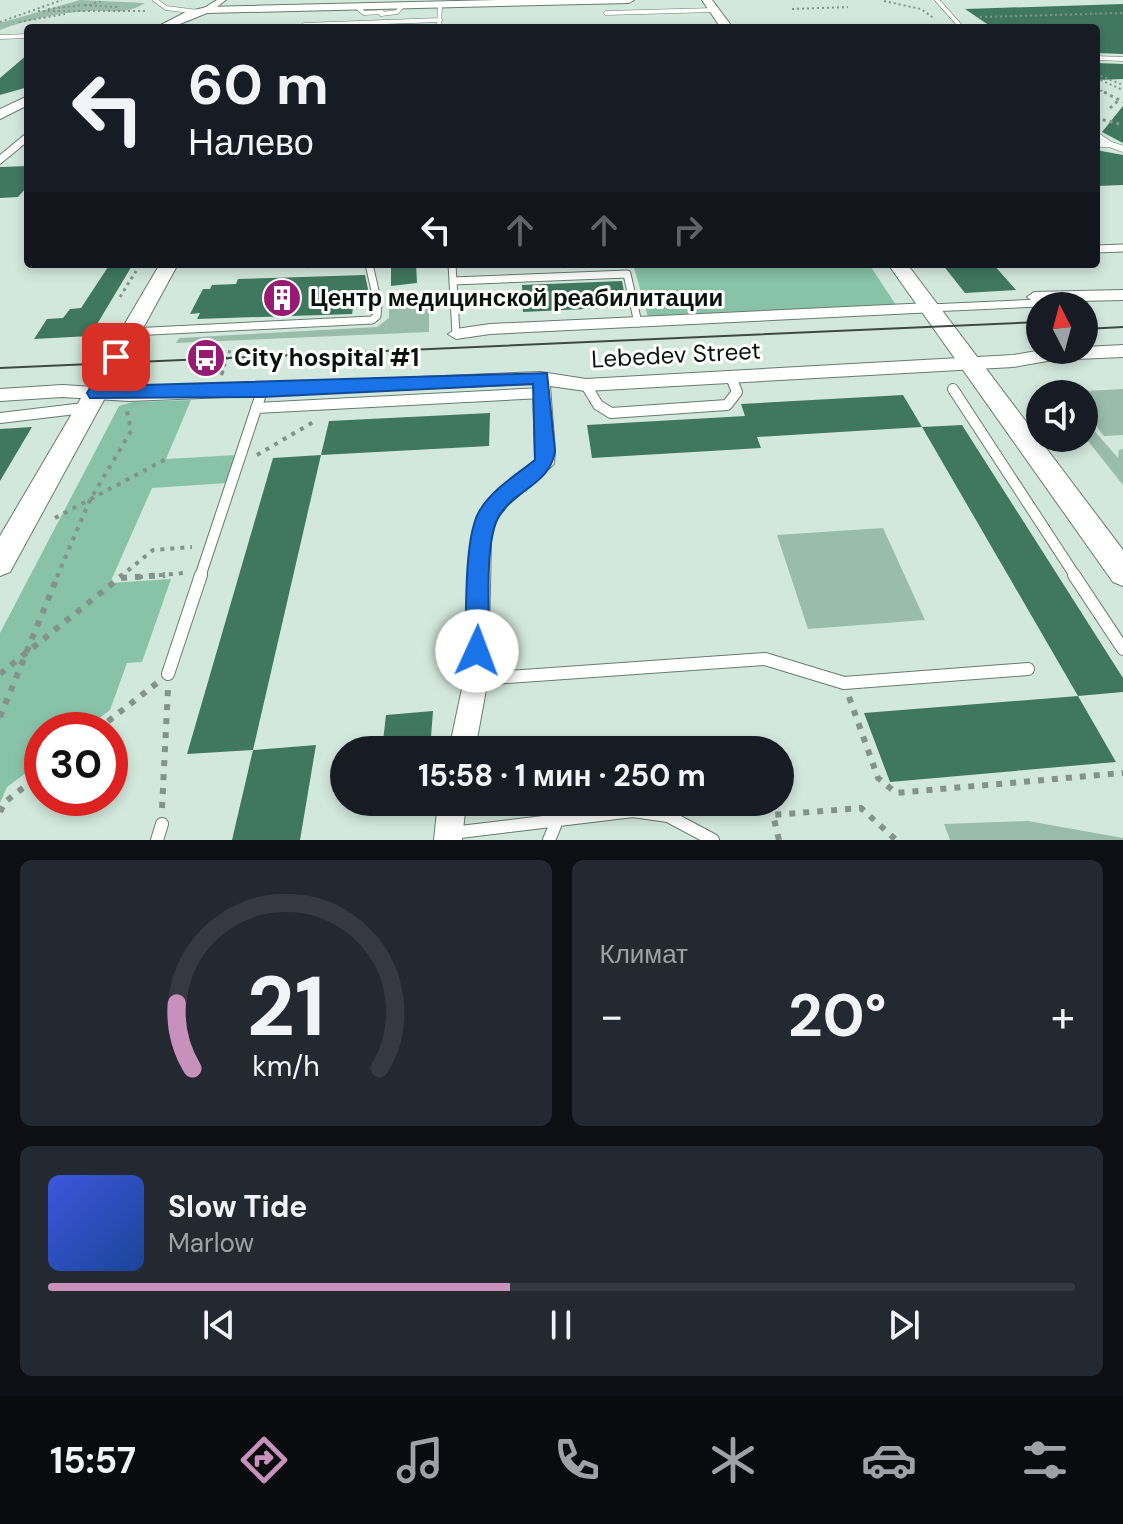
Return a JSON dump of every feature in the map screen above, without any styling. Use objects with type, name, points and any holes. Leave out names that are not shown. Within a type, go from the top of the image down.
[{"type":"main road","points":[[169,24],[198,10],[275,4],[358,8],[629,0]]},
{"type":"main road","points":[[306,24],[317,4]]},
{"type":"main road","points":[[710,5],[724,24]]},
{"type":"main road","points":[[0,117],[24,102]]},
{"type":"main road","points":[[0,117],[24,120]]},
{"type":"main road","points":[[4,549],[167,268]]},
{"type":"main road","points":[[900,268],[1123,573]]},
{"type":"street","points":[[198,10],[222,0]]},
{"type":"street","points":[[0,161],[24,139]]},
{"type":"street","points":[[1098,296],[1123,295]]},
{"type":"street","name":"Lebedev Street","points":[[456,334],[490,329],[930,308]]},
{"type":"street","name":"Lebedev Street","points":[[0,395],[92,400],[262,391],[586,385],[1123,351]]},
{"type":"street","points":[[465,736],[476,679],[481,540],[487,516],[501,499],[544,464],[542,385]]},
{"type":"street","points":[[448,836],[450,816]]},
{"type":"lane","points":[[155,0],[166,8],[198,10]]},
{"type":"lane","points":[[937,0],[946,6],[958,24]]},
{"type":"lane","points":[[440,5],[440,24]]},
{"type":"lane","points":[[606,13],[710,5]]},
{"type":"lane","points":[[343,24],[397,12],[402,6]]},
{"type":"lane","points":[[358,8],[380,17],[440,20]]},
{"type":"lane","points":[[0,37],[24,36]]},
{"type":"lane","points":[[1100,58],[1123,59]]},
{"type":"lane","points":[[1100,138],[1123,149]]},
{"type":"lane","points":[[1100,144],[1109,144]]},
{"type":"lane","points":[[1100,249],[1123,248]]},
{"type":"lane","points":[[130,332],[363,323],[372,320],[379,310],[370,268]]},
{"type":"lane","points":[[452,268],[456,334]]},
{"type":"lane","points":[[453,281],[627,274],[638,323]]},
{"type":"lane","points":[[930,308],[1026,301]]},
{"type":"lane","points":[[586,385],[598,405],[611,413],[727,405],[737,392],[731,377]]},
{"type":"lane","points":[[256,408],[542,385]]},
{"type":"lane","points":[[953,389],[1123,649]]},
{"type":"lane","points":[[168,674],[262,391]]},
{"type":"lane","points":[[0,418],[92,400]]},
{"type":"lane","points":[[476,679],[765,659],[784,661],[824,681],[844,683],[1028,669]]},
{"type":"lane","points":[[448,836],[633,811],[668,816],[713,840]]},
{"type":"lane","points":[[549,840],[557,821]]},
{"type":"lane","points":[[157,840],[162,824]]},
{"type":"path","points":[[0,22],[62,0]]},
{"type":"path","points":[[14,24],[38,11],[104,1]]},
{"type":"path","points":[[884,1],[921,9]]},
{"type":"path","points":[[91,4],[118,9]]},
{"type":"path","points":[[80,11],[85,5]]},
{"type":"path","points":[[792,9],[848,7]]},
{"type":"path","points":[[28,18],[118,9],[198,10]]},
{"type":"path","points":[[38,11],[88,11]]},
{"type":"path","points":[[980,17],[1123,13]]},
{"type":"path","points":[[1100,78],[1123,88]]},
{"type":"path","points":[[1100,90],[1121,101]]},
{"type":"path","points":[[1110,108],[1121,101]]},
{"type":"path","points":[[1100,119],[1123,125]]},
{"type":"path","points":[[120,297],[136,271]]},
{"type":"path","points":[[221,376],[231,347]]},
{"type":"path","points":[[0,717],[23,655],[90,500],[131,431],[126,400]]},
{"type":"path","points":[[236,468],[322,417]]},
{"type":"path","points":[[55,518],[166,459]]},
{"type":"path","points":[[0,674],[153,550],[211,545]]},
{"type":"path","points":[[119,578],[202,572]]},
{"type":"path","points":[[120,712],[168,674]]},
{"type":"path","points":[[162,824],[168,674]]},
{"type":"path","points":[[844,683],[878,778],[896,793],[1123,773]]},
{"type":"path","points":[[0,812],[5,802],[24,787]]},
{"type":"path","points":[[0,792],[5,802]]},
{"type":"path","points":[[779,840],[773,815],[861,808],[896,840]]},
{"type":"green space","points":[[80,0],[145,3],[125,11],[55,15],[0,30],[0,23]]},
{"type":"green space","points":[[634,268],[872,268],[896,305],[648,317]]},
{"type":"green space","points":[[429,303],[429,332],[176,343],[179,338],[377,327],[389,318],[389,306]]},
{"type":"green space","points":[[1123,389],[1123,435],[1104,436],[1098,428],[1098,390]]},
{"type":"green space","points":[[191,400],[166,459],[237,455],[227,483],[152,488],[110,583],[171,579],[142,662],[127,663],[107,712],[24,712],[24,774],[7,787],[0,803],[0,633],[119,406],[134,402]]},
{"type":"green space","points":[[1098,435],[1118,458],[1119,450],[1123,449],[1123,485],[1097,452]]},
{"type":"green space","points":[[883,528],[925,620],[808,629],[777,535]]},
{"type":"green space","points":[[1028,821],[1123,840],[950,840],[944,824]]},
{"type":"building","points":[[1123,4],[1123,54],[1100,53],[1100,24],[987,24],[965,9]]},
{"type":"building","points":[[24,57],[24,88],[0,95],[0,78]]},
{"type":"building","points":[[1100,63],[1123,64],[1123,79],[1100,80]]},
{"type":"building","points":[[1123,106],[1123,143],[1102,132]]},
{"type":"building","points":[[1100,151],[1123,155],[1123,185],[1100,186]]},
{"type":"building","points":[[24,166],[24,190],[18,197],[0,198],[0,167]]},
{"type":"building","points":[[107,268],[131,268],[90,336],[34,339],[47,319],[63,318],[70,309],[81,308]]},
{"type":"building","points":[[391,268],[416,268],[417,283],[391,286]]},
{"type":"building","points":[[945,268],[997,268],[1016,290],[965,293]]},
{"type":"building","name":"Центр медицинской реабилитации","points":[[365,275],[368,289],[364,308],[353,308],[352,314],[197,319],[200,313],[190,314],[203,289],[210,289],[212,285],[236,284],[238,279]]},
{"type":"building","points":[[622,281],[627,307],[523,312],[522,285]]},
{"type":"building","points":[[903,395],[922,427],[757,437],[761,448],[592,458],[587,425],[745,416],[741,404]]},
{"type":"building","points":[[490,413],[489,446],[321,455],[329,421]]},
{"type":"building","points":[[962,425],[1123,678],[1123,692],[1078,696],[922,427]]},
{"type":"building","points":[[32,427],[0,481],[0,429]]},
{"type":"building","points":[[321,455],[253,750],[187,754],[273,458]]},
{"type":"building","points":[[1078,696],[1116,762],[890,782],[864,713]]},
{"type":"building","points":[[433,711],[431,736],[384,736],[386,715]]},
{"type":"building","points":[[316,745],[300,840],[232,840],[253,750]]},
{"type":"tram line","points":[[0,368],[1026,323]]},
{"type":"tram line","points":[[1098,328],[1123,327]]},
{"type":"place","name":"Центр медицинской реабилитации","points":[[282,298]]},
{"type":"place","name":"City hospital #1","points":[[206,358]]},
{"type":"route","points":[[116,357],[96,393],[262,391],[541,378],[546,451],[544,464],[533,475],[516,484],[487,516],[481,540],[477,651]]}]
